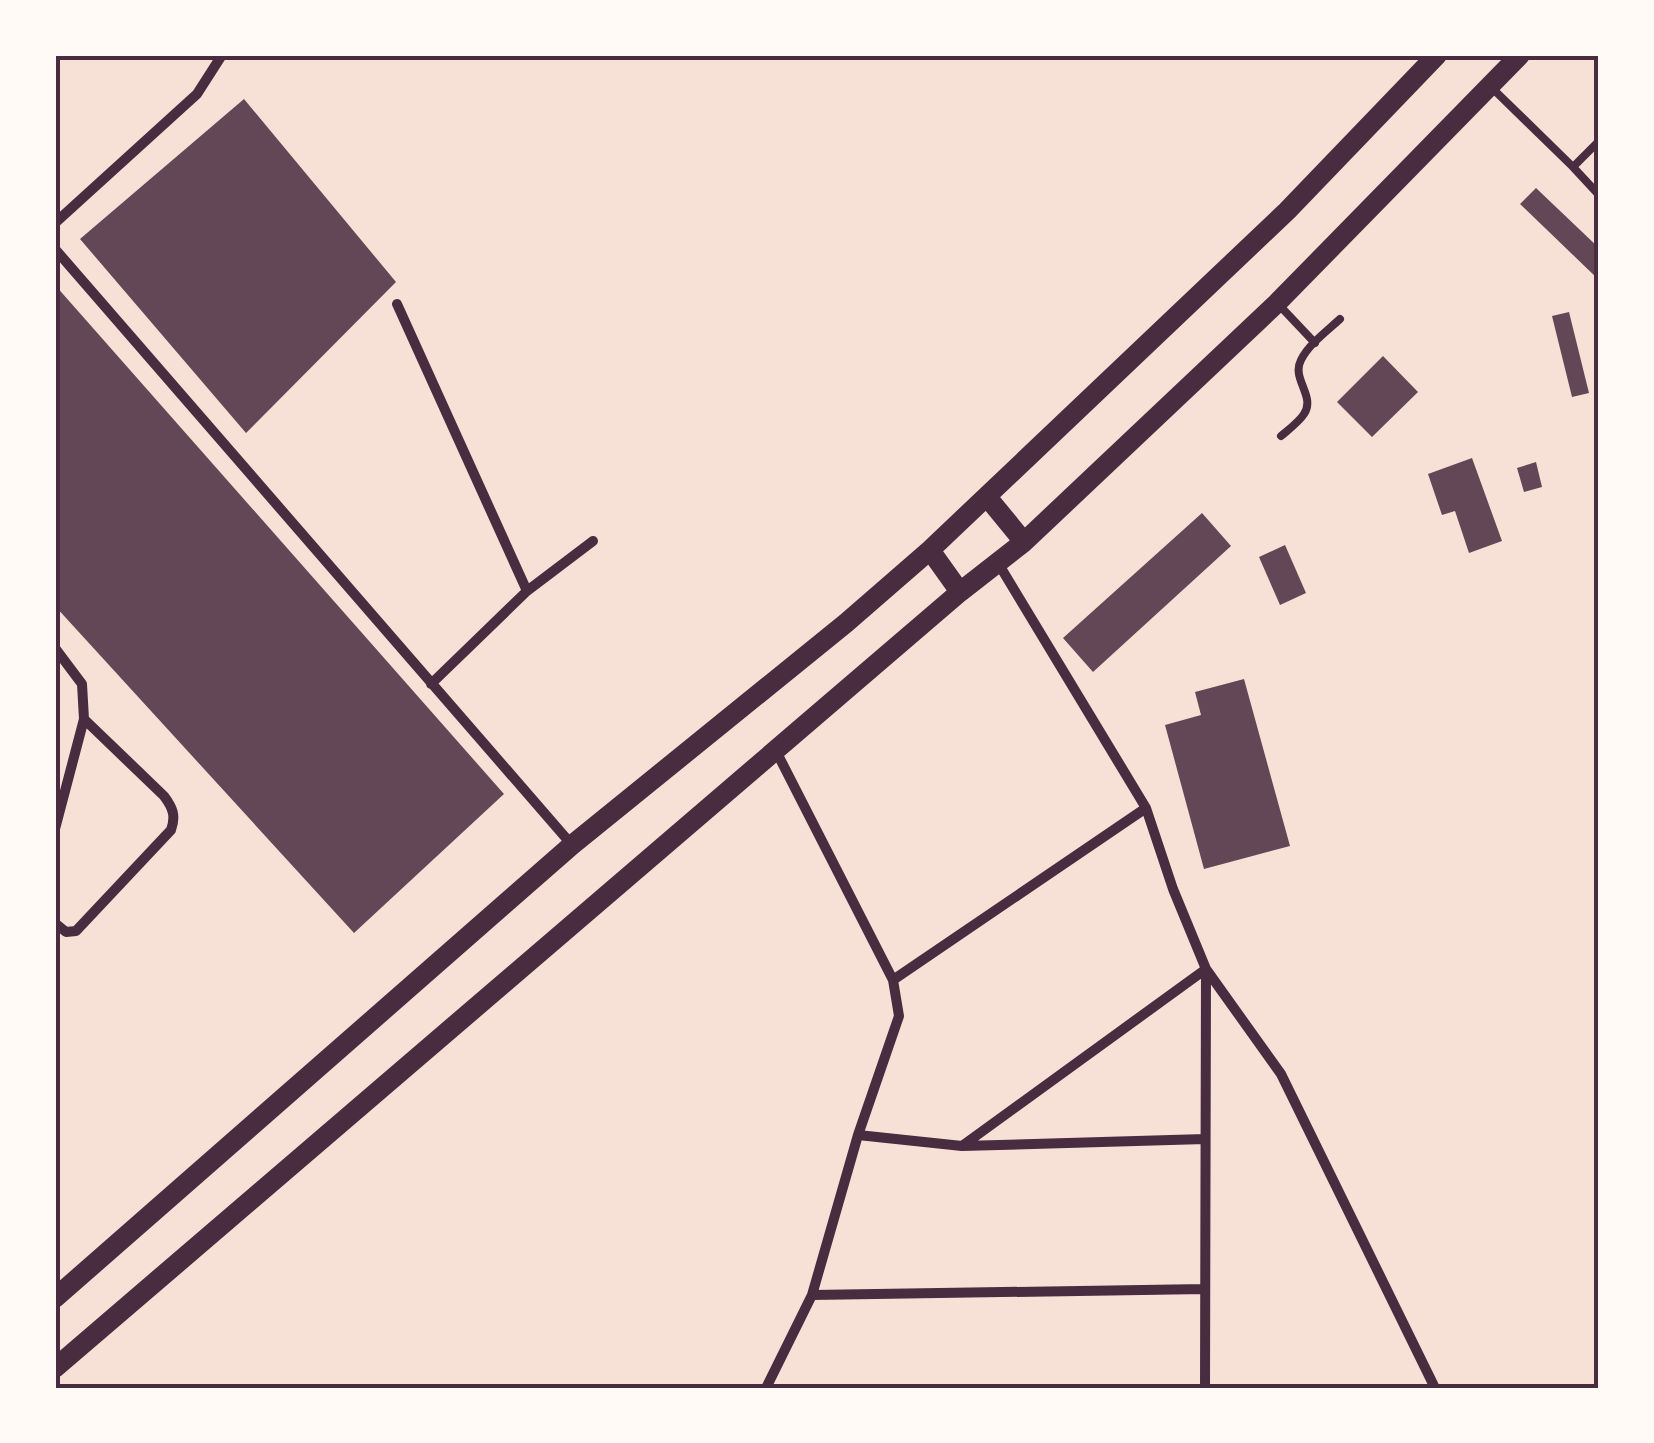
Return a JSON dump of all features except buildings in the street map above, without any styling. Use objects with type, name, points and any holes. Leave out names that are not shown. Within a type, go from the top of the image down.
[{"type":"main road","points":[[55,1298],[572,845],[846,623],[988,498],[1286,211],[1438,55]]},
{"type":"main road","points":[[55,1368],[960,592],[1024,542],[1277,303],[1520,55]]},
{"type":"main road","points":[[988,498],[1024,542]]},
{"type":"main road","points":[[930,550],[960,592]]},
{"type":"street","points":[[55,222],[198,94],[222,55]]},
{"type":"street","points":[[55,250],[572,845]]},
{"type":"street","points":[[397,304],[527,590]]},
{"type":"street","points":[[431,684],[527,590],[593,541]]},
{"type":"street","points":[[998,562],[1146,808],[1206,969],[1281,1074],[1436,1388]]},
{"type":"street","points":[[55,648],[82,684],[84,719],[55,829]]},
{"type":"street","points":[[55,923],[66,932],[76,930],[172,830],[174,820],[164,796],[84,719]]},
{"type":"street","points":[[766,1388],[812,1295],[858,1135],[898,1016],[893,980],[776,750]]},
{"type":"street","points":[[893,980],[1146,808]]},
{"type":"street","points":[[1205,1388],[1206,969]]},
{"type":"street","points":[[962,1146],[1206,969]]},
{"type":"street","points":[[858,1135],[962,1146],[1205,1139]]},
{"type":"street","points":[[812,1295],[1206,1290]]},
{"type":"lane","points":[[1490,85],[1599,195]]},
{"type":"lane","points":[[1573,168],[1599,141]]},
{"type":"lane","points":[[1277,303],[1315,343]]},
{"type":"lane","points":[[1281,436],[1304,415],[1307,407],[1308,398],[1298,373],[1300,362],[1340,319]]}]
